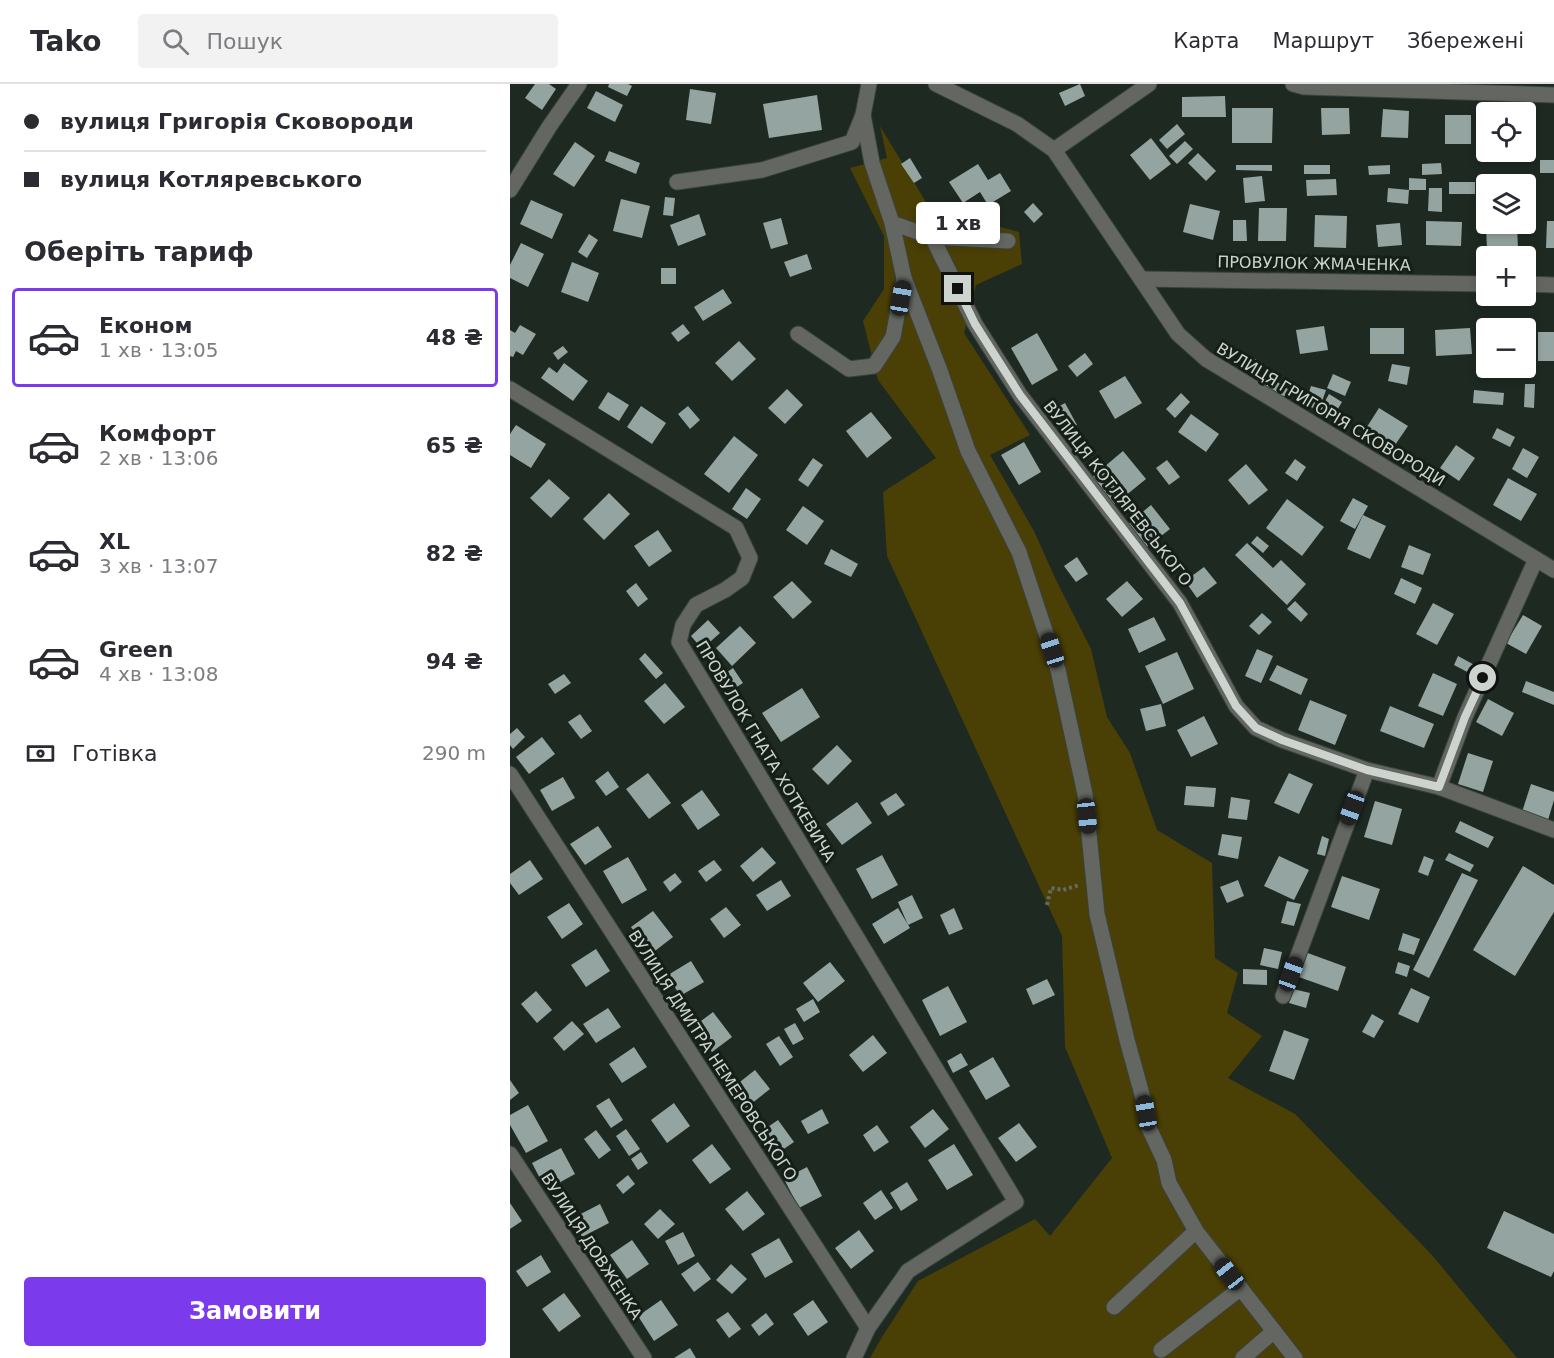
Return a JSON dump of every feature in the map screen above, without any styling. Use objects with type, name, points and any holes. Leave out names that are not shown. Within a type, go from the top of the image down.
[{"type":"street","points":[[510,190],[579,84]]},
{"type":"street","points":[[677,182],[762,170],[852,142],[863,115],[869,84]]},
{"type":"street","points":[[936,84],[1017,124],[1054,150],[1149,84]]},
{"type":"street","points":[[1293,84],[1304,87],[1554,95]]},
{"type":"street","points":[[863,115],[872,163],[892,223],[904,278],[968,451],[1019,552],[1058,670],[1085,794],[1097,914],[1149,1128],[1164,1160],[1169,1183],[1196,1231],[1295,1358]]},
{"type":"street","name":"ВУЛИЦЯ ГРИГОРІЯ СКОВОРОДИ","points":[[1054,150],[1178,334],[1206,359],[1554,570]]},
{"type":"street","points":[[892,223],[932,237],[1008,241]]},
{"type":"street","name":"ВУЛИЦЯ КОТЛЯРЕВСЬКОГО","points":[[932,237],[975,324],[1020,395],[1180,603],[1236,706],[1256,728],[1282,740],[1367,770],[1439,787],[1554,830]]},
{"type":"street","points":[[798,334],[849,369],[873,366],[894,337],[904,278]]},
{"type":"street","name":"ПРОВУЛОК ЖМАЧЕНКА","points":[[1141,279],[1476,284]]},
{"type":"street","points":[[1536,284],[1554,285]]},
{"type":"street","name":"ПРОВУЛОК ГНАТА ХОТКЕВИЧА","points":[[510,388],[736,528],[750,558],[742,578],[696,605],[683,625],[679,642],[1016,1202],[908,1271],[868,1328]]},
{"type":"street","points":[[1439,787],[1465,717],[1536,559]]},
{"type":"street","points":[[1283,996],[1367,770]]},
{"type":"street","name":"ВУЛИЦЯ ДМИТРА НЕМЕРОВСЬКОГО","points":[[510,774],[868,1328]]},
{"type":"street","name":"ВУЛИЦЯ ДОВЖЕНКА","points":[[510,1154],[644,1358]]},
{"type":"street","points":[[1114,1307],[1196,1231]]},
{"type":"street","points":[[1161,1350],[1240,1288]]},
{"type":"street","points":[[854,1358],[868,1328]]},
{"type":"street","points":[[1243,1358],[1274,1331]]},
{"type":"path","points":[[1047,905],[1051,888],[1063,890],[1094,879]]},
{"type":"shaded area","points":[[880,126],[929,207],[1019,232],[1022,264],[976,285],[964,333],[1030,435],[990,455],[1034,531],[1091,649],[1107,717],[1130,753],[1157,830],[1212,863],[1215,958],[1238,973],[1227,1013],[1262,1036],[1228,1078],[1295,1114],[1432,1255],[1517,1358],[870,1358],[918,1281],[1035,1219],[1050,1236],[1112,1158],[1065,1047],[1062,936],[887,556],[883,492],[936,458],[878,380],[863,321],[884,289],[884,236],[850,168],[887,158]]},
{"type":"building","points":[[535,84],[549,84],[556,89],[542,110],[525,98]]},
{"type":"building","points":[[609,84],[632,86],[627,96],[608,87]]},
{"type":"building","points":[[1080,84],[1085,96],[1065,106],[1059,93]]},
{"type":"building","points":[[690,89],[716,93],[711,124],[686,120]]},
{"type":"building","points":[[596,91],[623,105],[615,122],[587,108]]},
{"type":"building","points":[[817,95],[822,130],[769,138],[763,104]]},
{"type":"building","points":[[1225,96],[1226,117],[1182,117],[1182,97]]},
{"type":"building","points":[[1232,108],[1273,108],[1272,143],[1232,143]]},
{"type":"building","points":[[1321,108],[1349,108],[1350,134],[1322,135]]},
{"type":"building","points":[[1383,109],[1409,111],[1408,138],[1381,137]]},
{"type":"building","points":[[1445,115],[1471,115],[1471,144],[1445,144]]},
{"type":"building","points":[[1177,124],[1185,134],[1167,149],[1159,140]]},
{"type":"building","points":[[1151,138],[1171,164],[1150,180],[1130,155]]},
{"type":"building","points":[[1185,141],[1193,149],[1177,164],[1169,156]]},
{"type":"building","points":[[575,142],[595,156],[574,187],[553,174]]},
{"type":"building","points":[[609,151],[640,163],[636,174],[605,161]]},
{"type":"building","points":[[1198,153],[1216,171],[1206,181],[1188,163]]},
{"type":"building","points":[[910,158],[922,178],[914,183],[901,164]]},
{"type":"building","points":[[1540,160],[1554,160],[1554,173],[1540,173]]},
{"type":"building","points":[[1441,163],[1442,174],[1422,175],[1422,164]]},
{"type":"building","points":[[978,164],[988,180],[1000,173],[1011,191],[988,205],[980,192],[963,203],[949,182]]},
{"type":"building","points":[[1236,165],[1272,165],[1272,171],[1236,170]]},
{"type":"building","points":[[1304,165],[1330,165],[1330,174],[1304,174]]},
{"type":"building","points":[[1390,165],[1390,174],[1369,175],[1368,166]]},
{"type":"building","points":[[1262,176],[1265,201],[1245,203],[1243,178]]},
{"type":"building","points":[[1409,178],[1426,179],[1426,190],[1409,190]]},
{"type":"building","points":[[1336,179],[1337,195],[1307,196],[1306,180]]},
{"type":"building","points":[[1449,182],[1475,182],[1475,194],[1449,194]]},
{"type":"building","points":[[1388,188],[1409,190],[1408,204],[1387,202]]},
{"type":"building","points":[[1429,188],[1442,188],[1442,212],[1428,211]]},
{"type":"building","points":[[665,197],[675,198],[673,216],[663,215]]},
{"type":"building","points":[[621,199],[650,206],[642,238],[613,231]]},
{"type":"building","points":[[531,200],[563,214],[552,239],[520,224]]},
{"type":"building","points":[[1033,203],[1043,214],[1034,223],[1024,212]]},
{"type":"building","points":[[1190,204],[1220,211],[1213,240],[1183,232]]},
{"type":"building","points":[[1259,208],[1287,208],[1286,241],[1258,241]]},
{"type":"building","points":[[699,214],[706,235],[678,246],[670,225]]},
{"type":"building","points":[[1315,215],[1347,216],[1346,248],[1314,247]]},
{"type":"building","points":[[781,218],[788,244],[771,249],[763,223]]},
{"type":"building","points":[[1233,220],[1246,220],[1247,241],[1233,241]]},
{"type":"building","points":[[1426,221],[1462,222],[1461,246],[1426,245]]},
{"type":"building","points":[[1547,221],[1554,221],[1554,248],[1546,248]]},
{"type":"building","points":[[1400,223],[1402,245],[1378,247],[1376,225]]},
{"type":"building","points":[[589,234],[598,240],[587,258],[578,252]]},
{"type":"building","points":[[1486,234],[1517,234],[1518,246],[1487,246]]},
{"type":"building","points":[[521,243],[544,254],[528,287],[510,278],[510,265]]},
{"type":"building","points":[[807,254],[812,269],[790,277],[784,262]]},
{"type":"building","points":[[572,262],[599,273],[588,302],[561,292]]},
{"type":"building","points":[[661,268],[676,268],[676,284],[661,284]]},
{"type":"building","points":[[723,289],[732,303],[703,321],[694,307]]},
{"type":"building","points":[[683,324],[690,333],[678,342],[671,333]]},
{"type":"building","points":[[520,325],[536,334],[523,355],[516,351],[513,357],[510,356],[510,330],[515,333]]},
{"type":"building","points":[[1324,326],[1328,350],[1300,354],[1296,330]]},
{"type":"building","points":[[1370,328],[1404,328],[1404,354],[1370,354]]},
{"type":"building","points":[[1470,328],[1472,354],[1436,356],[1435,330]]},
{"type":"building","points":[[1538,332],[1554,332],[1554,361],[1538,361]]},
{"type":"building","points":[[1037,333],[1058,370],[1032,385],[1011,348]]},
{"type":"building","points":[[739,341],[756,359],[732,381],[715,363]]},
{"type":"building","points":[[563,346],[568,352],[558,360],[553,353]]},
{"type":"building","points":[[1085,353],[1093,364],[1077,377],[1068,366]]},
{"type":"building","points":[[1248,355],[1262,363],[1257,371],[1244,362]]},
{"type":"building","points":[[564,363],[588,381],[573,401],[541,378],[549,367],[557,373]]},
{"type":"building","points":[[1392,364],[1410,367],[1407,385],[1388,381]]},
{"type":"building","points":[[1260,370],[1289,390],[1283,398],[1255,378]]},
{"type":"building","points":[[1333,374],[1351,382],[1345,396],[1327,388]]},
{"type":"building","points":[[1125,376],[1142,403],[1115,419],[1099,391]]},
{"type":"building","points":[[1525,384],[1535,384],[1534,408],[1524,407]]},
{"type":"building","points":[[1311,386],[1326,390],[1319,410],[1305,405]]},
{"type":"building","points":[[787,389],[803,405],[785,424],[768,408]]},
{"type":"building","points":[[1474,390],[1504,393],[1503,405],[1473,403]]},
{"type":"building","points":[[608,392],[629,405],[619,421],[598,408]]},
{"type":"building","points":[[1181,393],[1190,402],[1175,418],[1166,409]]},
{"type":"building","points":[[1329,394],[1342,402],[1333,417],[1320,410]]},
{"type":"building","points":[[1065,403],[1077,425],[1065,432],[1052,410]]},
{"type":"building","points":[[641,406],[666,423],[652,444],[627,427]]},
{"type":"building","points":[[688,406],[700,420],[690,429],[678,414]]},
{"type":"building","points":[[1379,408],[1408,426],[1393,448],[1365,430]]},
{"type":"building","points":[[871,412],[892,438],[867,458],[846,431]]},
{"type":"building","points":[[1191,414],[1219,434],[1206,452],[1178,432]]},
{"type":"building","points":[[516,425],[546,444],[531,468],[510,455],[510,434]]},
{"type":"building","points":[[1497,428],[1515,437],[1510,447],[1492,438]]},
{"type":"building","points":[[734,436],[758,455],[729,493],[704,474]]},
{"type":"building","points":[[1024,442],[1041,472],[1019,485],[1001,455]]},
{"type":"building","points":[[1456,445],[1475,458],[1459,481],[1440,468]]},
{"type":"building","points":[[1523,448],[1539,457],[1527,478],[1512,469]]},
{"type":"building","points":[[1123,451],[1146,479],[1114,505],[1091,478]]},
{"type":"building","points":[[813,458],[823,465],[808,487],[798,480]]},
{"type":"building","points":[[1295,459],[1306,467],[1297,481],[1285,473]]},
{"type":"building","points":[[1167,460],[1180,477],[1169,485],[1156,468]]},
{"type":"building","points":[[1246,464],[1268,490],[1249,505],[1228,480]]},
{"type":"building","points":[[1508,478],[1537,494],[1521,521],[1493,505]]},
{"type":"building","points":[[549,479],[570,498],[551,518],[530,498]]},
{"type":"building","points":[[746,488],[761,499],[747,519],[732,509]]},
{"type":"building","points":[[609,493],[630,514],[604,540],[583,519]]},
{"type":"building","points":[[1353,498],[1368,506],[1355,529],[1340,521]]},
{"type":"building","points":[[1287,499],[1324,527],[1302,556],[1266,528]]},
{"type":"building","points":[[1151,505],[1170,529],[1147,547],[1128,524]]},
{"type":"building","points":[[803,506],[824,521],[807,545],[786,530]]},
{"type":"building","points":[[1363,515],[1386,526],[1370,559],[1347,549]]},
{"type":"building","points":[[658,530],[672,551],[649,567],[634,546]]},
{"type":"building","points":[[1257,536],[1269,546],[1263,553],[1251,543]]},
{"type":"building","points":[[1247,543],[1273,568],[1281,560],[1306,584],[1287,605],[1235,555]]},
{"type":"building","points":[[1409,545],[1431,554],[1423,575],[1401,567]]},
{"type":"building","points":[[831,549],[858,564],[851,577],[824,564]]},
{"type":"building","points":[[1077,557],[1088,574],[1076,582],[1064,566]]},
{"type":"building","points":[[1204,567],[1217,583],[1197,598],[1185,581]]},
{"type":"building","points":[[1401,578],[1422,588],[1415,604],[1394,594]]},
{"type":"building","points":[[792,581],[812,602],[793,619],[773,597]]},
{"type":"building","points":[[1127,581],[1143,599],[1122,617],[1106,599]]},
{"type":"building","points":[[636,583],[648,599],[638,607],[626,591]]},
{"type":"building","points":[[1295,601],[1308,614],[1301,622],[1287,609]]},
{"type":"building","points":[[1433,603],[1454,614],[1437,645],[1416,634]]},
{"type":"building","points":[[1262,613],[1272,622],[1259,635],[1249,626]]},
{"type":"building","points":[[1523,615],[1542,626],[1526,654],[1506,643]]},
{"type":"building","points":[[1154,617],[1166,640],[1139,653],[1128,629]]},
{"type":"building","points":[[708,620],[720,633],[702,649],[691,636]]},
{"type":"building","points":[[740,626],[756,643],[732,666],[716,648]]},
{"type":"building","points":[[1257,649],[1273,656],[1261,683],[1245,676]]},
{"type":"building","points":[[1177,652],[1194,689],[1163,704],[1145,666]]},
{"type":"building","points":[[645,653],[663,673],[656,679],[639,659]]},
{"type":"building","points":[[1458,656],[1480,668],[1475,676],[1454,665]]},
{"type":"building","points":[[1277,665],[1308,679],[1301,695],[1269,680]]},
{"type":"building","points":[[733,668],[743,683],[729,692],[720,677]]},
{"type":"building","points":[[1433,673],[1457,684],[1443,716],[1418,706]]},
{"type":"building","points":[[564,674],[571,683],[555,694],[548,684]]},
{"type":"building","points":[[1526,681],[1554,692],[1554,705],[1522,692]]},
{"type":"building","points":[[665,683],[685,707],[664,724],[644,701]]},
{"type":"building","points":[[802,688],[820,717],[781,742],[762,713]]},
{"type":"building","points":[[1488,699],[1514,713],[1502,736],[1476,722]]},
{"type":"building","points":[[1310,700],[1347,715],[1335,745],[1298,730]]},
{"type":"building","points":[[1161,704],[1166,726],[1146,731],[1140,709]]},
{"type":"building","points":[[1390,706],[1434,724],[1424,748],[1380,731]]},
{"type":"building","points":[[580,714],[592,731],[581,739],[568,722]]},
{"type":"building","points":[[1204,716],[1218,744],[1191,757],[1177,730]]},
{"type":"building","points":[[517,728],[525,737],[513,749],[510,745],[510,734]]},
{"type":"building","points":[[542,737],[555,754],[529,774],[516,757]]},
{"type":"building","points":[[837,745],[852,761],[828,785],[812,769]]},
{"type":"building","points":[[1468,753],[1493,761],[1483,792],[1458,784]]},
{"type":"building","points":[[608,771],[619,787],[606,796],[595,781]]},
{"type":"building","points":[[648,773],[671,803],[649,819],[626,789]]},
{"type":"building","points":[[1289,773],[1313,784],[1299,814],[1274,803]]},
{"type":"building","points":[[563,777],[575,798],[552,811],[540,790]]},
{"type":"building","points":[[1531,784],[1554,792],[1548,820],[1522,812]]},
{"type":"building","points":[[1186,786],[1216,788],[1214,807],[1184,805]]},
{"type":"building","points":[[702,790],[720,815],[698,830],[681,805]]},
{"type":"building","points":[[896,793],[905,805],[888,816],[880,803]]},
{"type":"building","points":[[1231,797],[1250,800],[1247,820],[1228,818]]},
{"type":"building","points":[[1375,801],[1402,809],[1392,845],[1364,837]]},
{"type":"building","points":[[857,802],[872,823],[842,845],[826,824]]},
{"type":"building","points":[[1460,821],[1494,837],[1488,848],[1455,832]]},
{"type":"building","points":[[598,826],[612,847],[585,865],[570,844]]},
{"type":"building","points":[[1222,834],[1242,837],[1238,859],[1218,855]]},
{"type":"building","points":[[1322,836],[1329,839],[1325,856],[1317,854]]},
{"type":"building","points":[[762,847],[776,863],[753,882],[740,866]]},
{"type":"building","points":[[1449,853],[1474,865],[1470,872],[1445,860]]},
{"type":"building","points":[[882,855],[898,885],[872,899],[856,869]]},
{"type":"building","points":[[1279,856],[1309,870],[1294,900],[1264,886]]},
{"type":"building","points":[[1424,856],[1434,860],[1428,876],[1418,872]]},
{"type":"building","points":[[628,857],[647,890],[622,904],[603,871]]},
{"type":"building","points":[[530,860],[543,879],[519,895],[510,883],[510,874]]},
{"type":"building","points":[[714,860],[722,870],[706,882],[698,871]]},
{"type":"building","points":[[1523,866],[1554,885],[1554,912],[1515,976],[1473,950]]},
{"type":"building","points":[[675,873],[682,882],[670,892],[663,882]]},
{"type":"building","points":[[1462,873],[1478,880],[1429,978],[1413,970]]},
{"type":"building","points":[[1342,876],[1380,889],[1369,920],[1331,907]]},
{"type":"building","points":[[781,880],[791,896],[767,911],[756,895]]},
{"type":"building","points":[[1238,880],[1244,896],[1227,903],[1220,887]]},
{"type":"building","points":[[912,895],[923,918],[908,925],[898,902]]},
{"type":"building","points":[[1287,901],[1301,904],[1294,926],[1281,923]]},
{"type":"building","points":[[569,903],[583,924],[562,939],[547,917]]},
{"type":"building","points":[[726,907],[741,925],[724,938],[710,919]]},
{"type":"building","points":[[898,908],[910,928],[884,944],[872,924]]},
{"type":"building","points":[[954,908],[963,929],[949,935],[940,915]]},
{"type":"building","points":[[653,911],[673,937],[651,954],[631,927]]},
{"type":"building","points":[[1403,933],[1420,939],[1414,955],[1398,950]]},
{"type":"building","points":[[1264,948],[1282,952],[1278,969],[1260,965]]},
{"type":"building","points":[[596,949],[610,971],[586,987],[571,965]]},
{"type":"building","points":[[1305,952],[1346,967],[1338,991],[1296,976]]},
{"type":"building","points":[[691,961],[704,982],[680,996],[668,975]]},
{"type":"building","points":[[830,962],[845,981],[818,1002],[803,983]]},
{"type":"building","points":[[1398,962],[1410,966],[1407,977],[1395,973]]},
{"type":"building","points":[[1243,969],[1267,970],[1267,985],[1243,984]]},
{"type":"building","points":[[1047,979],[1055,995],[1033,1005],[1026,989]]},
{"type":"building","points":[[948,986],[967,1022],[940,1036],[922,1000]]},
{"type":"building","points":[[1411,988],[1430,997],[1418,1023],[1398,1014]]},
{"type":"building","points":[[1293,989],[1310,993],[1306,1008],[1289,1003]]},
{"type":"building","points":[[536,991],[552,1010],[537,1023],[521,1004]]},
{"type":"building","points":[[813,999],[820,1012],[804,1022],[796,1009]]},
{"type":"building","points":[[608,1008],[621,1027],[596,1043],[583,1024]]},
{"type":"building","points":[[713,1012],[732,1037],[712,1052],[693,1027]]},
{"type":"building","points":[[1372,1014],[1384,1021],[1374,1038],[1362,1032]]},
{"type":"building","points":[[572,1021],[584,1034],[564,1051],[553,1038]]},
{"type":"building","points":[[795,1023],[804,1039],[793,1045],[784,1029]]},
{"type":"building","points":[[1284,1030],[1309,1039],[1294,1080],[1269,1071]]},
{"type":"building","points":[[873,1035],[887,1053],[863,1072],[849,1055]]},
{"type":"building","points":[[779,1036],[793,1057],[780,1066],[766,1044]]},
{"type":"building","points":[[634,1047],[647,1067],[622,1083],[609,1064]]},
{"type":"building","points":[[961,1053],[968,1065],[953,1073],[947,1061]]},
{"type":"building","points":[[993,1057],[1010,1086],[986,1100],[969,1071]]},
{"type":"building","points":[[755,1070],[770,1089],[746,1108],[731,1089]]},
{"type":"building","points":[[510,1080],[519,1093],[510,1100]]},
{"type":"building","points":[[609,1098],[623,1120],[611,1128],[596,1106]]},
{"type":"building","points":[[674,1103],[690,1126],[667,1143],[651,1120]]},
{"type":"building","points":[[528,1105],[548,1141],[526,1153],[510,1125],[510,1115]]},
{"type":"building","points":[[822,1109],[829,1123],[808,1134],[801,1121]]},
{"type":"building","points":[[933,1109],[949,1129],[925,1148],[910,1127]]},
{"type":"building","points":[[778,1120],[794,1142],[772,1157],[756,1135]]},
{"type":"building","points":[[1019,1123],[1037,1147],[1016,1162],[998,1138]]},
{"type":"building","points":[[877,1125],[889,1142],[874,1152],[863,1135]]},
{"type":"building","points":[[626,1129],[640,1149],[629,1156],[616,1136]]},
{"type":"building","points":[[596,1130],[611,1150],[599,1159],[584,1139]]},
{"type":"building","points":[[712,1144],[731,1169],[710,1184],[692,1160]]},
{"type":"building","points":[[954,1144],[973,1175],[947,1190],[928,1160]]},
{"type":"building","points":[[561,1148],[575,1174],[546,1190],[532,1163]]},
{"type":"building","points":[[641,1152],[648,1163],[638,1170],[631,1159]]},
{"type":"building","points":[[807,1167],[822,1196],[799,1208],[784,1179]]},
{"type":"building","points":[[628,1175],[635,1184],[623,1194],[616,1185]]},
{"type":"building","points":[[907,1182],[918,1200],[901,1211],[890,1193]]},
{"type":"building","points":[[881,1190],[893,1208],[875,1220],[863,1203]]},
{"type":"building","points":[[747,1191],[765,1214],[743,1231],[725,1209]]},
{"type":"building","points":[[510,1203],[522,1221],[510,1229]]},
{"type":"building","points":[[600,1204],[609,1223],[582,1237],[573,1218]]},
{"type":"building","points":[[660,1209],[675,1224],[658,1239],[644,1224]]},
{"type":"building","points":[[1504,1211],[1554,1234],[1554,1271],[1551,1277],[1487,1248]]},
{"type":"building","points":[[859,1230],[874,1251],[851,1269],[835,1248]]},
{"type":"building","points":[[683,1232],[695,1256],[678,1265],[665,1241]]},
{"type":"building","points":[[779,1238],[793,1262],[765,1278],[751,1254]]},
{"type":"building","points":[[632,1240],[649,1264],[627,1279],[610,1255]]},
{"type":"building","points":[[541,1255],[551,1272],[527,1287],[516,1271]]},
{"type":"building","points":[[698,1262],[711,1279],[694,1292],[681,1274]]},
{"type":"building","points":[[731,1264],[747,1279],[732,1294],[716,1280]]},
{"type":"building","points":[[564,1293],[581,1316],[559,1332],[542,1309]]},
{"type":"building","points":[[661,1300],[678,1325],[654,1341],[638,1316]]},
{"type":"building","points":[[813,1300],[828,1322],[808,1336],[793,1314]]},
{"type":"building","points":[[728,1312],[741,1329],[729,1338],[716,1320]]},
{"type":"building","points":[[766,1313],[774,1324],[759,1336],[751,1325]]},
{"type":"building","points":[[690,1348],[696,1358],[674,1358]]},
{"type":"route","points":[[958,289],[975,324],[1020,395],[1180,603],[1236,706],[1256,728],[1282,740],[1367,770],[1439,787],[1465,717],[1483,678]]}]
